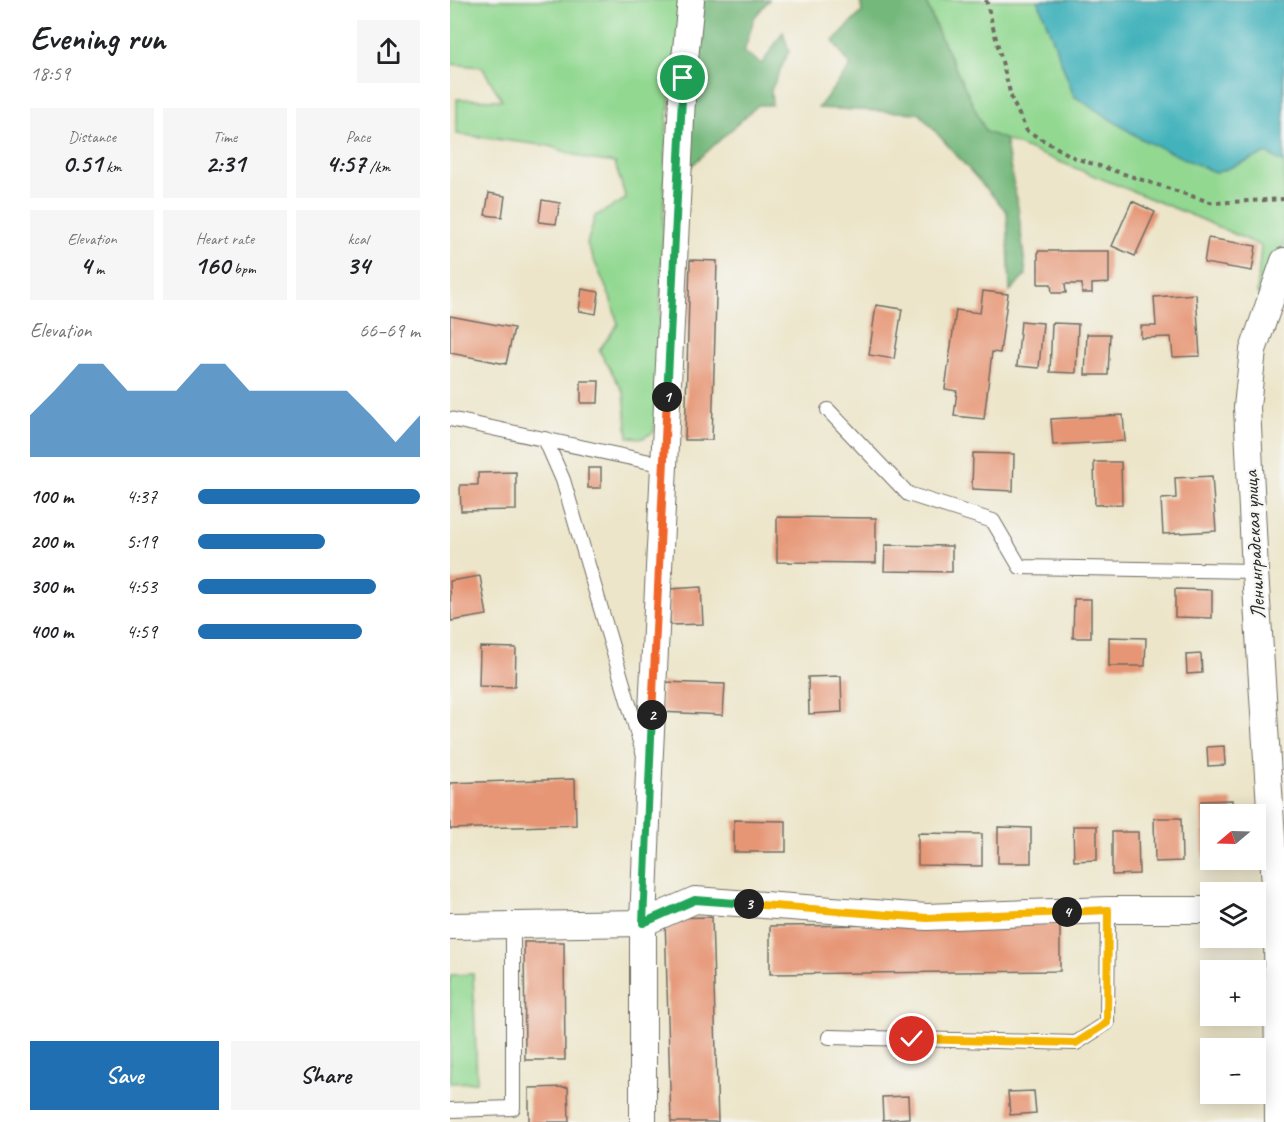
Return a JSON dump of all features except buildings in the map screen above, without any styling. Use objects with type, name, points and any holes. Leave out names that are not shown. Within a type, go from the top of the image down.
[{"type":"street","points":[[643,1122],[643,923],[649,772],[683,78],[691,0]]},
{"type":"street","name":"Ленинградская улица","points":[[1265,882],[1247,407],[1253,350],[1284,261]]},
{"type":"street","points":[[450,926],[643,923],[695,900],[927,918],[1108,910],[1200,910]]},
{"type":"street","name":"Ленинградская улица","points":[[1266,909],[1278,1122]]},
{"type":"lane","points":[[828,410],[908,494],[993,521],[1020,567],[1255,571]]},
{"type":"lane","points":[[450,418],[664,465]]},
{"type":"lane","points":[[545,439],[563,480],[649,772]]},
{"type":"lane","points":[[829,1037],[1076,1043],[1107,1023],[1108,910]]},
{"type":"lane","points":[[450,1110],[513,1108],[513,926]]},
{"type":"path","points":[[986,0],[1012,100],[1027,131],[1075,158],[1213,203],[1284,199]]},
{"type":"green space","points":[[450,0],[683,0],[667,119],[654,432],[643,438],[628,437],[624,393],[599,350],[618,324],[610,297],[587,244],[595,216],[626,199],[615,163],[587,159],[549,146],[457,134],[457,99],[502,100],[482,67],[450,64]]},
{"type":"green space","points":[[702,0],[769,0],[754,18],[744,52],[762,64],[783,32],[789,51],[771,90],[772,105],[758,105],[686,171]]},
{"type":"green space","points":[[860,0],[927,0],[938,32],[986,132],[1005,139],[1018,207],[1026,275],[1010,291],[1007,212],[919,113],[818,108],[851,66],[833,41],[862,12]]},
{"type":"green space","points":[[927,0],[1038,0],[1074,96],[1216,173],[1267,153],[1284,163],[1284,310],[1257,293],[1261,246],[1196,217],[986,132],[938,32]]},
{"type":"green space","points":[[473,974],[477,1082],[450,1083],[450,975]]},
{"type":"water","points":[[1038,0],[1284,0],[1284,163],[1267,153],[1216,173],[1141,139],[1074,96]]},
{"type":"route","points":[[683,78],[643,923],[695,900],[927,918],[1108,910],[1107,1023],[1076,1043],[912,1039]]}]
